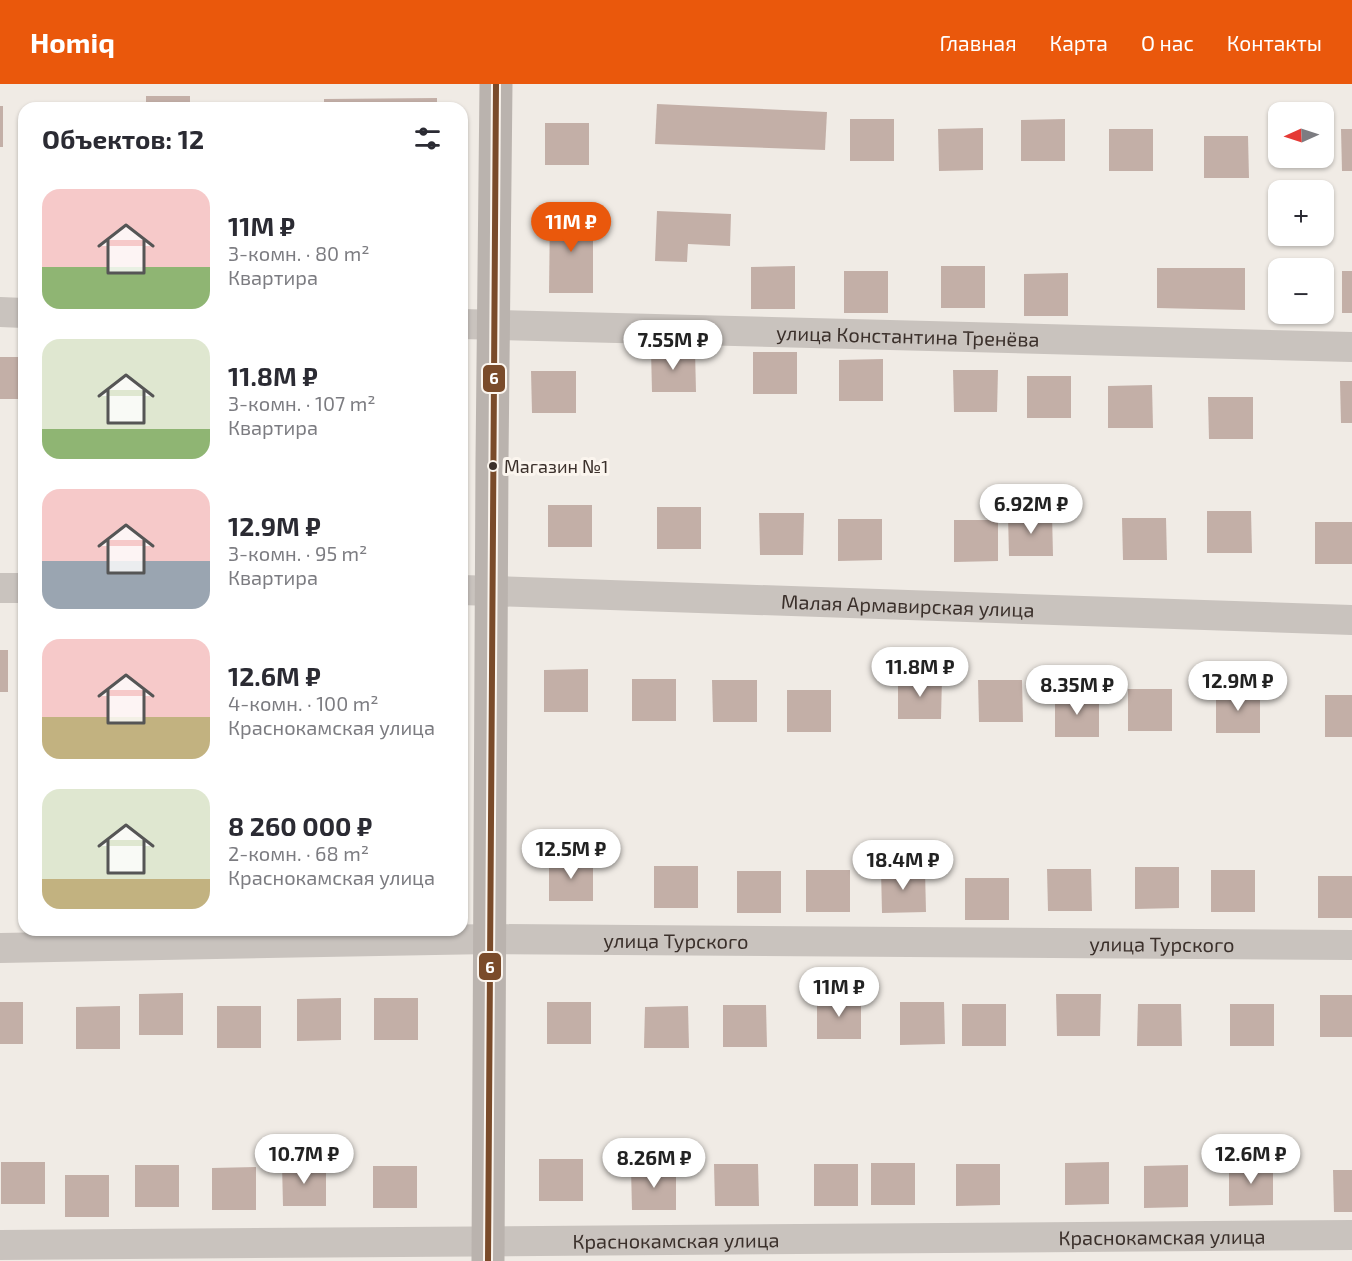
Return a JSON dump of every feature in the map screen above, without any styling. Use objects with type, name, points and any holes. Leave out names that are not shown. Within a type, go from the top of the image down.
[{"type":"street","points":[[489,1251],[490,939],[477,590],[495,325],[496,84]]},
{"type":"street","points":[[0,312],[18,313]]},
{"type":"street","name":"улица Константина Тренёва","points":[[468,324],[1352,347]]},
{"type":"street","points":[[0,588],[18,588]]},
{"type":"street","name":"Малая Армавирская улица","points":[[477,590],[1352,620]]},
{"type":"street","name":"улица Турского","points":[[0,948],[490,939],[1352,945]]},
{"type":"street","name":"Краснокамская улица","points":[[0,1245],[489,1251],[1352,1235]]},
{"type":"building","points":[[146,96],[190,96],[190,102],[146,102]]},
{"type":"building","points":[[437,98],[437,102],[324,102],[324,99]]},
{"type":"building","points":[[657,104],[827,112],[825,150],[655,144]]},
{"type":"building","points":[[0,106],[3,106],[3,147],[0,147]]},
{"type":"building","points":[[850,119],[894,119],[894,161],[850,161]]},
{"type":"building","points":[[1065,119],[1065,161],[1021,161],[1021,120]]},
{"type":"building","points":[[545,123],[589,123],[589,165],[545,165]]},
{"type":"building","points":[[983,128],[983,170],[939,171],[938,129]]},
{"type":"building","points":[[1109,129],[1153,129],[1153,171],[1109,171]]},
{"type":"building","points":[[1341,129],[1352,129],[1352,171],[1342,171]]},
{"type":"building","points":[[1204,136],[1248,136],[1249,178],[1204,178]]},
{"type":"building","points":[[657,211],[731,214],[730,246],[688,244],[687,262],[655,261]]},
{"type":"building","points":[[550,213],[593,213],[593,293],[549,293]]},
{"type":"building","points":[[795,266],[795,309],[751,309],[751,267]]},
{"type":"building","points":[[941,266],[985,266],[985,308],[941,308]]},
{"type":"building","points":[[1157,268],[1245,268],[1245,310],[1157,308]]},
{"type":"building","points":[[844,271],[888,271],[888,313],[844,313]]},
{"type":"building","points":[[1342,271],[1352,271],[1352,313],[1342,313]]},
{"type":"building","points":[[1068,273],[1068,316],[1024,316],[1024,274]]},
{"type":"building","points":[[651,350],[695,350],[696,392],[652,392]]},
{"type":"building","points":[[753,352],[797,352],[797,394],[753,394]]},
{"type":"building","points":[[0,357],[18,357],[18,399],[0,399]]},
{"type":"building","points":[[883,359],[883,401],[839,401],[839,360]]},
{"type":"building","points":[[953,370],[998,370],[997,412],[954,412]]},
{"type":"building","points":[[531,371],[576,371],[576,413],[532,413]]},
{"type":"building","points":[[1027,376],[1071,376],[1071,418],[1027,418]]},
{"type":"building","points":[[1340,381],[1352,381],[1352,423],[1341,423]]},
{"type":"building","points":[[1152,385],[1153,428],[1108,428],[1108,386]]},
{"type":"building","points":[[1208,397],[1253,397],[1253,439],[1209,439]]},
{"type":"building","points":[[548,505],[592,505],[592,547],[548,547]]},
{"type":"building","points":[[657,507],[701,507],[701,549],[657,549]]},
{"type":"building","points":[[1207,511],[1251,511],[1252,553],[1207,553]]},
{"type":"building","points":[[759,513],[804,513],[803,555],[760,555]]},
{"type":"building","points":[[1052,514],[1053,556],[1009,556],[1008,515]]},
{"type":"building","points":[[1122,518],[1166,518],[1167,560],[1123,560]]},
{"type":"building","points":[[838,519],[882,519],[882,560],[838,561]]},
{"type":"building","points":[[954,520],[998,520],[998,561],[954,562]]},
{"type":"building","points":[[1315,522],[1352,522],[1352,564],[1315,564]]},
{"type":"building","points":[[0,650],[8,650],[8,692],[0,692]]},
{"type":"building","points":[[588,669],[588,712],[544,712],[544,670]]},
{"type":"building","points":[[898,677],[942,677],[941,719],[898,719]]},
{"type":"building","points":[[632,679],[676,679],[676,721],[632,721]]},
{"type":"building","points":[[712,680],[757,680],[757,722],[713,722]]},
{"type":"building","points":[[978,680],[1022,680],[1023,722],[979,722]]},
{"type":"building","points":[[1128,689],[1172,689],[1172,731],[1128,731]]},
{"type":"building","points":[[787,690],[831,690],[831,732],[787,732]]},
{"type":"building","points":[[1216,691],[1260,691],[1260,733],[1216,733]]},
{"type":"building","points":[[1055,695],[1099,695],[1099,737],[1055,737]]},
{"type":"building","points":[[1325,695],[1352,695],[1352,737],[1325,737]]},
{"type":"building","points":[[593,859],[593,901],[549,901],[549,860]]},
{"type":"building","points":[[654,866],[698,866],[698,908],[654,908]]},
{"type":"building","points":[[1135,867],[1179,867],[1179,908],[1135,909]]},
{"type":"building","points":[[1047,869],[1091,869],[1092,911],[1048,911]]},
{"type":"building","points":[[806,870],[850,870],[850,912],[806,912]]},
{"type":"building","points":[[881,870],[925,870],[926,912],[882,913]]},
{"type":"building","points":[[1211,870],[1255,870],[1255,912],[1211,912]]},
{"type":"building","points":[[737,871],[781,871],[781,913],[737,913]]},
{"type":"building","points":[[1318,876],[1352,876],[1352,918],[1318,918]]},
{"type":"building","points":[[965,878],[1009,878],[1009,920],[965,920]]},
{"type":"building","points":[[183,993],[183,1035],[139,1035],[139,994]]},
{"type":"building","points":[[1056,994],[1101,994],[1100,1036],[1057,1036]]},
{"type":"building","points":[[1320,995],[1352,995],[1352,1037],[1320,1037]]},
{"type":"building","points":[[817,997],[861,997],[861,1039],[817,1039]]},
{"type":"building","points":[[341,998],[341,1040],[297,1041],[297,999]]},
{"type":"building","points":[[374,998],[418,998],[418,1040],[374,1040]]},
{"type":"building","points":[[0,1002],[23,1002],[23,1044],[0,1044]]},
{"type":"building","points":[[547,1002],[591,1002],[591,1044],[547,1044]]},
{"type":"building","points":[[900,1002],[944,1002],[945,1044],[900,1045]]},
{"type":"building","points":[[962,1004],[1006,1004],[1006,1046],[962,1046]]},
{"type":"building","points":[[1138,1004],[1181,1004],[1182,1046],[1137,1046]]},
{"type":"building","points":[[1230,1004],[1274,1004],[1274,1046],[1230,1046]]},
{"type":"building","points":[[723,1005],[766,1005],[767,1047],[723,1047]]},
{"type":"building","points":[[120,1006],[120,1049],[76,1049],[76,1007]]},
{"type":"building","points":[[217,1006],[261,1006],[261,1048],[217,1048]]},
{"type":"building","points":[[688,1006],[689,1048],[644,1048],[645,1007]]},
{"type":"building","points":[[539,1159],[583,1159],[583,1201],[539,1201]]},
{"type":"building","points":[[1,1162],[45,1162],[45,1204],[1,1204]]},
{"type":"building","points":[[1109,1162],[1109,1204],[1065,1205],[1065,1163]]},
{"type":"building","points":[[871,1163],[915,1163],[915,1205],[871,1205]]},
{"type":"building","points":[[1273,1163],[1273,1205],[1229,1206],[1229,1164]]},
{"type":"building","points":[[282,1164],[326,1164],[326,1206],[283,1206]]},
{"type":"building","points":[[714,1164],[758,1164],[759,1206],[715,1206]]},
{"type":"building","points":[[814,1164],[858,1164],[858,1206],[814,1206]]},
{"type":"building","points":[[956,1164],[1000,1164],[1000,1205],[956,1206]]},
{"type":"building","points":[[135,1165],[179,1165],[179,1207],[135,1207]]},
{"type":"building","points":[[1188,1165],[1188,1207],[1144,1208],[1144,1166]]},
{"type":"building","points":[[373,1166],[417,1166],[417,1208],[373,1208]]},
{"type":"building","points":[[256,1167],[256,1210],[212,1210],[212,1168]]},
{"type":"building","points":[[631,1168],[676,1168],[676,1210],[632,1210]]},
{"type":"building","points":[[1333,1170],[1352,1170],[1352,1212],[1334,1212]]},
{"type":"building","points":[[65,1175],[109,1175],[109,1217],[65,1217]]},
{"type":"transit line","name":"6","points":[[488,1261],[496,84]]},
{"type":"place","name":"Магазин №1","points":[[493,466]]}]
